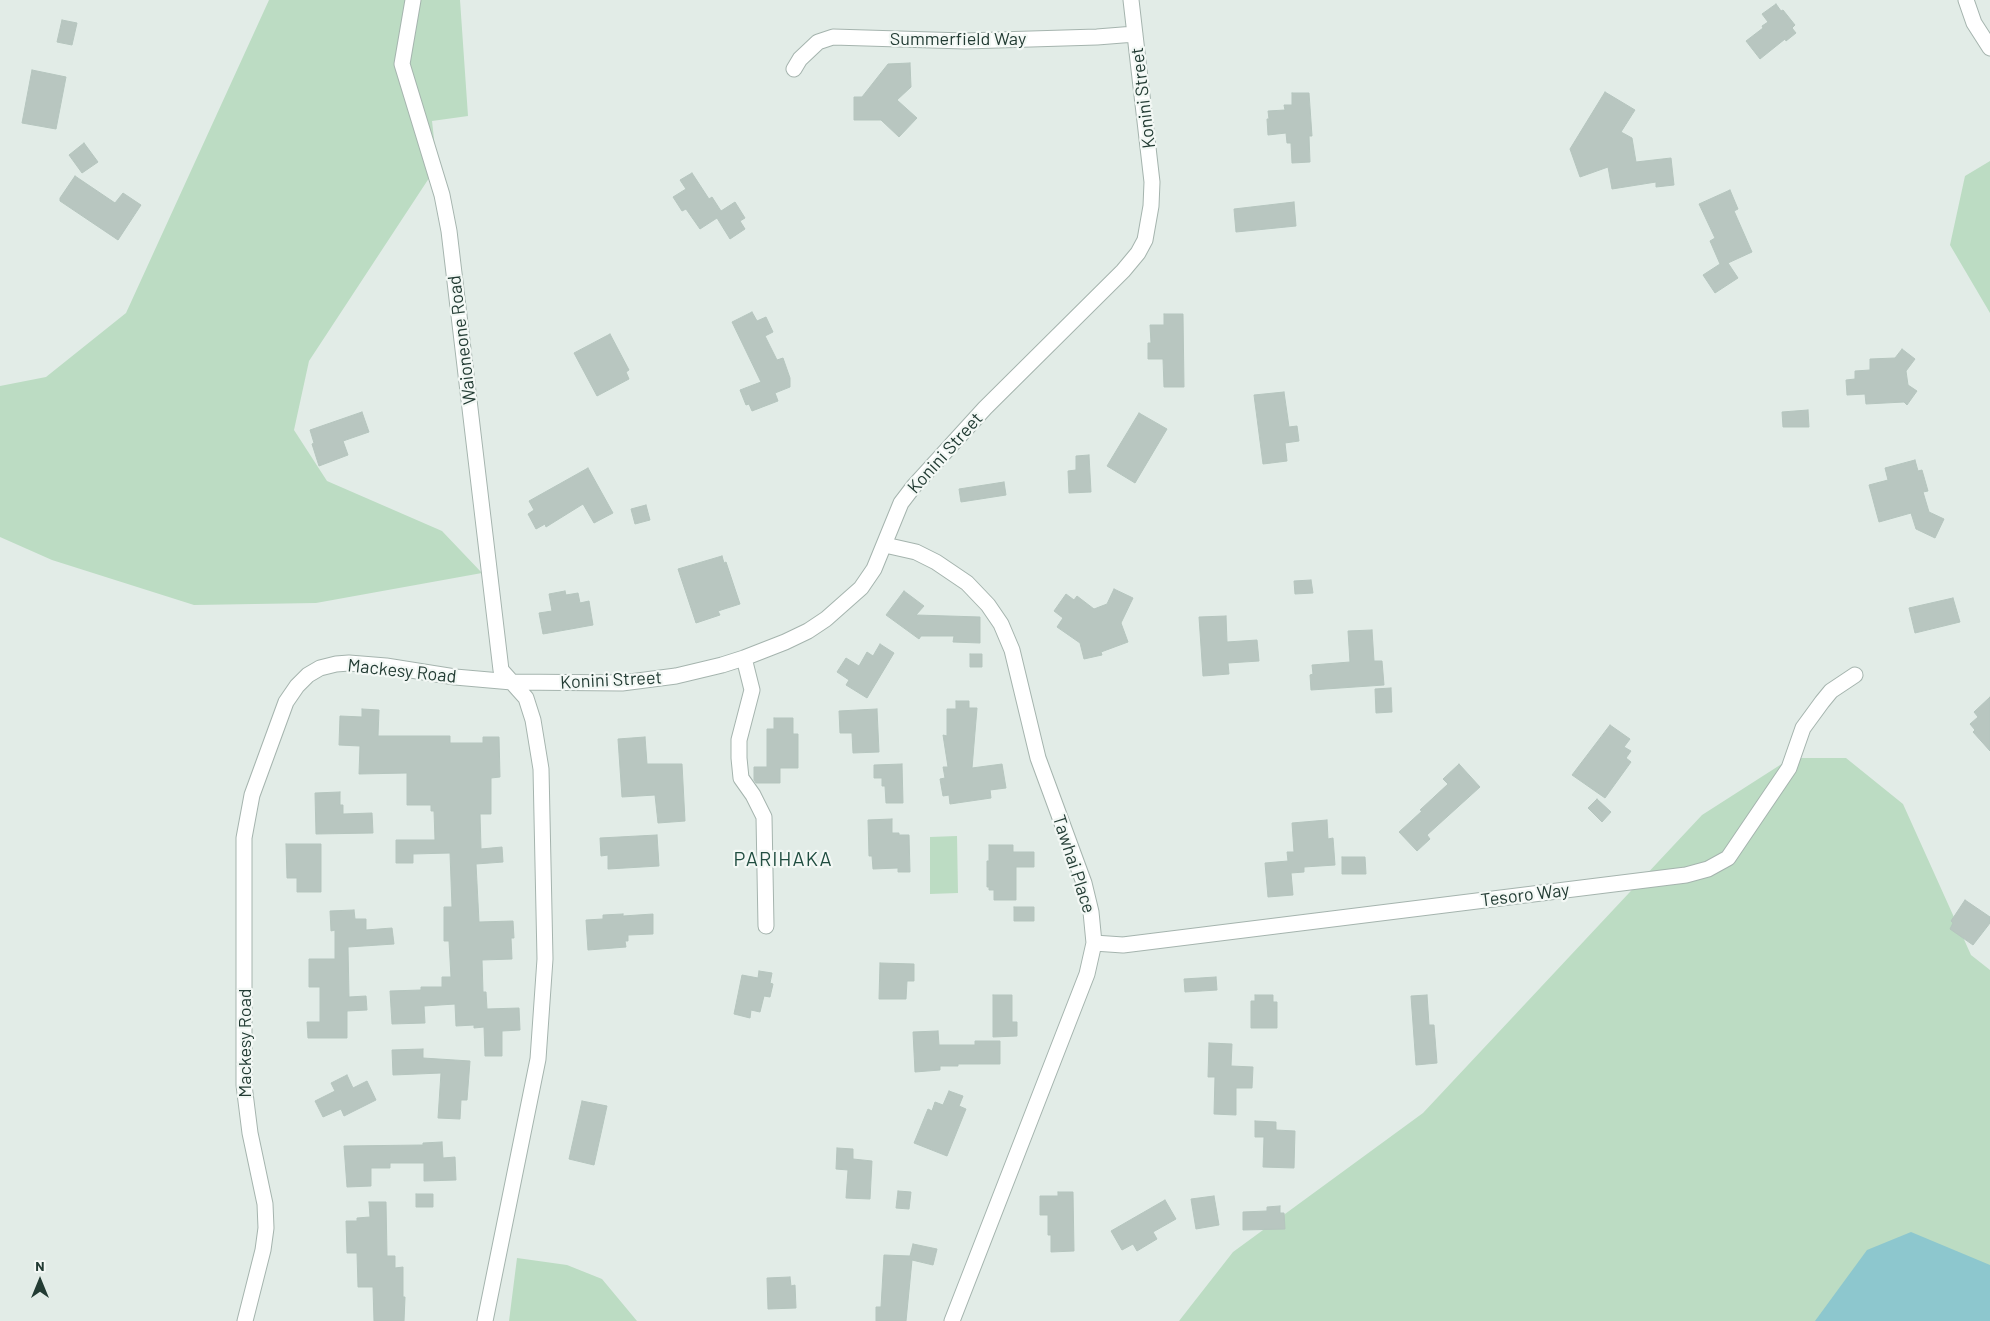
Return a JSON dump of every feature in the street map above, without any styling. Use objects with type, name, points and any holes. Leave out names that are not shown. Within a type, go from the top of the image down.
[{"type":"street","name":"Waioneone Road","points":[[413,0],[402,64],[442,195],[449,230],[501,670],[512,682]]},
{"type":"street","name":"Konini Street","points":[[512,682],[622,683],[676,676],[722,665],[785,642],[808,631],[826,619],[861,588],[874,568],[885,545],[901,503],[914,486],[985,408],[1123,271],[1141,246],[1148,226],[1152,182],[1131,0]]},
{"type":"street","points":[[1966,0],[1974,23],[1990,48]]},
{"type":"street","name":"Summerfield Way","points":[[794,69],[800,59],[818,42],[833,37],[965,41],[1135,34]]},
{"type":"street","name":"Tawhai Place","points":[[885,545],[916,552],[936,562],[967,583],[988,605],[1000,624],[1012,650],[1038,758],[1084,883],[1091,912],[1094,943],[1087,974],[952,1321]]},
{"type":"street","points":[[744,658],[752,690],[740,740],[741,778],[764,817],[766,926]]},
{"type":"street","name":"Mackesy Road","points":[[245,1321],[263,1250],[266,1228],[265,1204],[250,1133],[244,1084],[244,838],[252,795],[286,702],[297,686],[308,675],[320,668],[336,664],[371,664],[455,677],[512,682]]},
{"type":"street","name":"Tesoro Way","points":[[1094,943],[1123,945],[1686,876],[1708,869],[1728,858],[1789,768],[1803,728],[1822,702],[1831,691],[1855,675]]},
{"type":"street","points":[[485,1321],[538,1059],[545,958],[541,769],[538,742],[526,698],[512,682]]},
{"type":"green space","points":[[269,0],[460,0],[468,116],[432,121],[437,166],[309,361],[294,430],[327,481],[442,531],[482,573],[316,603],[194,605],[52,560],[0,537],[0,386],[46,377],[126,313]]},
{"type":"green space","points":[[1990,161],[1990,313],[1950,245],[1965,176]]},
{"type":"green space","points":[[1791,758],[1846,758],[1903,804],[1971,955],[1990,970],[1990,1321],[1179,1321],[1233,1252],[1423,1113],[1702,815]]},
{"type":"green space","points":[[957,836],[958,893],[930,894],[930,837]]},
{"type":"green space","points":[[517,1258],[567,1265],[602,1279],[637,1321],[509,1321]]},
{"type":"water","points":[[1911,1232],[1990,1265],[1990,1321],[1815,1321],[1867,1250]]},
{"type":"building","points":[[1776,4],[1795,25],[1792,28],[1796,33],[1786,41],[1785,39],[1760,59],[1746,41],[1768,22],[1762,14]]},
{"type":"building","points":[[62,20],[77,23],[72,45],[57,42]]},
{"type":"building","points":[[910,63],[911,87],[897,100],[917,118],[899,137],[881,120],[854,120],[854,97],[862,97],[888,64]]},
{"type":"building","points":[[32,70],[66,77],[56,129],[22,123]]},
{"type":"building","points":[[1605,92],[1635,110],[1621,132],[1632,138],[1636,162],[1671,158],[1674,185],[1656,187],[1656,182],[1612,189],[1608,167],[1580,177],[1570,149]]},
{"type":"building","points":[[1292,93],[1309,93],[1312,136],[1309,136],[1310,162],[1292,163],[1291,143],[1287,143],[1286,133],[1268,135],[1268,111],[1285,110],[1284,105],[1292,105]]},
{"type":"building","points":[[84,143],[98,162],[82,173],[69,155]]},
{"type":"building","points":[[692,173],[709,199],[712,197],[721,211],[735,202],[745,218],[740,221],[745,229],[730,239],[717,218],[700,229],[686,209],[682,211],[673,197],[686,189],[680,180]]},
{"type":"building","points":[[75,176],[115,203],[123,193],[141,205],[118,240],[60,201],[60,198]]},
{"type":"building","points":[[1730,190],[1738,209],[1734,211],[1752,252],[1728,263],[1738,278],[1715,293],[1703,275],[1720,264],[1710,241],[1715,238],[1699,204]]},
{"type":"building","points":[[1294,202],[1296,226],[1236,232],[1234,209]]},
{"type":"building","points":[[752,312],[757,321],[766,317],[773,332],[765,336],[777,360],[783,358],[790,378],[790,387],[775,393],[778,401],[752,411],[749,404],[746,405],[740,390],[761,382],[732,322]]},
{"type":"building","points":[[1164,314],[1183,314],[1184,387],[1164,387],[1163,359],[1148,359],[1148,343],[1151,343],[1150,325],[1164,325]]},
{"type":"building","points":[[610,334],[629,370],[626,372],[629,379],[597,396],[574,353]]},
{"type":"building","points":[[1902,349],[1915,359],[1906,371],[1908,385],[1917,391],[1907,405],[1904,402],[1866,404],[1865,394],[1847,395],[1846,380],[1855,379],[1855,371],[1870,370],[1870,359],[1895,358]]},
{"type":"building","points":[[1284,392],[1289,427],[1297,426],[1299,441],[1285,443],[1287,461],[1263,464],[1254,395]]},
{"type":"building","points":[[1808,410],[1809,427],[1783,427],[1782,412]]},
{"type":"building","points":[[362,412],[369,432],[343,441],[348,455],[319,466],[310,430]]},
{"type":"building","points":[[1139,413],[1167,429],[1135,483],[1107,466]]},
{"type":"building","points":[[1089,455],[1091,492],[1069,493],[1068,471],[1076,470],[1076,456]]},
{"type":"building","points":[[1915,460],[1918,471],[1922,470],[1928,491],[1923,492],[1929,512],[1944,519],[1935,538],[1916,529],[1911,513],[1879,522],[1869,485],[1888,480],[1885,468]]},
{"type":"building","points":[[588,468],[613,513],[594,523],[583,504],[546,527],[545,524],[536,529],[528,514],[534,510],[529,501]]},
{"type":"building","points":[[1004,482],[1006,495],[961,502],[959,489]]},
{"type":"building","points":[[646,505],[650,520],[635,524],[631,509]]},
{"type":"building","points":[[722,556],[724,563],[726,562],[740,604],[718,611],[720,615],[696,623],[678,569]]},
{"type":"building","points":[[1311,580],[1313,593],[1295,594],[1294,581]]},
{"type":"building","points":[[1114,589],[1133,598],[1121,623],[1128,642],[1101,652],[1102,655],[1084,659],[1080,643],[1057,627],[1063,618],[1054,611],[1066,594],[1074,600],[1077,596],[1094,609],[1107,604]]},
{"type":"building","points":[[565,591],[566,595],[578,593],[580,603],[589,601],[593,625],[543,634],[539,613],[552,611],[549,594]]},
{"type":"building","points":[[904,591],[924,606],[916,615],[980,617],[980,643],[953,642],[954,636],[921,636],[919,639],[886,615]]},
{"type":"building","points":[[1953,598],[1960,622],[1915,633],[1909,608]]},
{"type":"building","points":[[1226,616],[1227,642],[1257,640],[1259,661],[1228,663],[1229,674],[1203,676],[1199,617]]},
{"type":"building","points":[[1372,630],[1374,661],[1382,661],[1384,685],[1311,690],[1310,675],[1313,674],[1312,665],[1350,662],[1348,631]]},
{"type":"building","points":[[880,644],[894,653],[867,698],[846,685],[849,680],[837,672],[846,658],[859,666],[867,652],[873,656]]},
{"type":"building","points":[[970,654],[982,654],[982,667],[970,667]]},
{"type":"building","points":[[1391,688],[1392,712],[1376,713],[1375,689]]},
{"type":"building","points":[[1990,697],[1990,751],[1973,732],[1975,730],[1970,724],[1978,717],[1974,712]]},
{"type":"building","points":[[956,701],[969,701],[969,708],[977,708],[972,768],[1002,764],[1006,788],[990,790],[991,798],[950,804],[949,795],[943,796],[940,779],[945,778],[943,767],[948,767],[943,735],[947,736],[947,709],[956,709]]},
{"type":"building","points":[[362,709],[379,710],[378,736],[450,736],[450,743],[483,743],[483,737],[499,737],[500,777],[491,778],[491,814],[480,814],[481,849],[502,847],[503,862],[476,864],[479,922],[513,921],[514,938],[511,938],[512,959],[482,960],[483,992],[486,992],[487,1009],[519,1008],[520,1030],[502,1031],[502,1056],[485,1056],[484,1027],[474,1028],[474,1025],[456,1026],[455,1004],[424,1006],[425,1023],[392,1024],[390,991],[421,990],[421,987],[442,987],[442,977],[451,977],[449,941],[444,941],[444,907],[452,907],[450,853],[413,854],[413,863],[396,863],[396,840],[435,840],[434,811],[431,811],[431,805],[407,805],[407,773],[359,774],[360,746],[339,745],[340,716],[362,717]]},
{"type":"building","points":[[877,709],[879,752],[853,753],[852,733],[840,733],[839,711]]},
{"type":"building","points":[[774,718],[793,718],[793,734],[798,734],[798,768],[780,768],[780,783],[756,783],[754,780],[754,767],[767,767],[767,729],[774,729]]},
{"type":"building","points":[[1610,725],[1630,739],[1624,747],[1631,751],[1626,758],[1631,762],[1605,798],[1572,775]]},
{"type":"building","points":[[645,737],[647,764],[682,764],[685,821],[658,823],[655,795],[622,797],[618,739]]},
{"type":"building","points":[[902,764],[903,803],[886,803],[885,786],[882,786],[882,778],[874,778],[874,765]]},
{"type":"building","points":[[1459,764],[1480,787],[1427,835],[1430,839],[1417,851],[1399,832],[1448,784],[1443,779]]},
{"type":"building","points":[[340,792],[340,805],[343,805],[343,814],[372,813],[373,833],[316,834],[315,793]]},
{"type":"building","points":[[1597,799],[1611,812],[1602,822],[1588,808]]},
{"type":"building","points":[[892,819],[892,833],[909,835],[910,872],[898,872],[898,868],[873,869],[872,856],[869,856],[868,820]]},
{"type":"building","points":[[1327,820],[1328,839],[1333,838],[1335,865],[1304,867],[1304,872],[1291,873],[1293,895],[1268,897],[1265,863],[1288,861],[1287,852],[1294,852],[1292,823]]},
{"type":"building","points":[[657,835],[659,866],[608,869],[608,855],[601,856],[600,838]]},
{"type":"building","points":[[286,844],[321,844],[321,892],[297,892],[297,878],[287,878]]},
{"type":"building","points":[[989,845],[1013,845],[1013,852],[1034,852],[1034,867],[1016,867],[1016,900],[994,900],[994,890],[989,890],[989,887],[987,887]]},
{"type":"building","points":[[1342,857],[1365,857],[1366,874],[1342,874]]},
{"type":"building","points":[[1965,900],[1990,917],[1990,923],[1973,945],[1950,929],[1953,923],[1951,921]]},
{"type":"building","points":[[1014,907],[1034,907],[1034,921],[1014,921]]},
{"type":"building","points":[[354,910],[355,919],[366,919],[366,930],[392,928],[394,944],[348,947],[349,997],[366,996],[367,1010],[347,1011],[347,1038],[308,1038],[307,1022],[320,1022],[320,987],[309,987],[309,959],[335,959],[335,930],[331,931],[330,911]]},
{"type":"building","points":[[623,914],[623,916],[653,914],[653,934],[628,935],[628,941],[625,941],[626,947],[588,950],[586,920],[603,919],[603,915]]},
{"type":"building","points":[[880,963],[914,964],[914,981],[907,981],[906,999],[879,999]]},
{"type":"building","points":[[759,971],[772,973],[770,983],[773,984],[770,997],[764,996],[760,1012],[751,1010],[750,1018],[734,1014],[742,975],[758,978]]},
{"type":"building","points":[[1216,977],[1217,990],[1185,992],[1184,979]]},
{"type":"building","points":[[993,995],[1012,995],[1012,1022],[1017,1022],[1017,1036],[993,1037]]},
{"type":"building","points":[[1255,995],[1273,995],[1273,1002],[1277,1002],[1277,1028],[1251,1028],[1251,1001],[1255,1001]]},
{"type":"building","points":[[1427,995],[1429,1025],[1434,1025],[1437,1063],[1416,1065],[1411,996]]},
{"type":"building","points":[[938,1031],[939,1045],[975,1045],[975,1041],[1000,1041],[1000,1064],[958,1064],[958,1066],[940,1066],[940,1070],[915,1072],[913,1032]]},
{"type":"building","points":[[1209,1043],[1232,1044],[1231,1066],[1253,1067],[1252,1088],[1236,1088],[1236,1115],[1214,1114],[1215,1077],[1208,1077]]},
{"type":"building","points":[[423,1049],[423,1058],[470,1061],[467,1100],[461,1100],[460,1119],[438,1118],[441,1073],[393,1075],[392,1050]]},
{"type":"building","points":[[347,1075],[353,1088],[367,1081],[376,1100],[344,1116],[341,1109],[323,1117],[315,1101],[335,1091],[331,1083]]},
{"type":"building","points":[[949,1091],[963,1096],[959,1106],[966,1109],[947,1156],[914,1143],[928,1109],[932,1111],[935,1102],[943,1105]]},
{"type":"building","points":[[582,1101],[607,1106],[594,1165],[569,1159]]},
{"type":"building","points":[[1255,1121],[1276,1122],[1276,1130],[1295,1131],[1294,1168],[1263,1167],[1264,1137],[1255,1137]]},
{"type":"building","points":[[442,1142],[443,1158],[455,1157],[456,1180],[424,1181],[424,1163],[390,1163],[390,1168],[371,1168],[371,1186],[347,1187],[344,1146],[423,1145],[423,1143]]},
{"type":"building","points":[[837,1148],[853,1149],[853,1159],[872,1161],[870,1199],[846,1198],[848,1170],[836,1169]]},
{"type":"building","points":[[898,1191],[911,1192],[909,1209],[896,1208]]},
{"type":"building","points":[[1058,1192],[1073,1192],[1074,1251],[1051,1252],[1051,1235],[1048,1235],[1048,1215],[1040,1215],[1040,1196],[1058,1196]]},
{"type":"building","points":[[416,1194],[433,1194],[433,1207],[416,1207]]},
{"type":"building","points":[[1214,1196],[1219,1225],[1196,1229],[1191,1199]]},
{"type":"building","points":[[1165,1200],[1176,1219],[1153,1232],[1157,1239],[1137,1251],[1133,1244],[1122,1250],[1111,1231]]},
{"type":"building","points":[[369,1202],[386,1202],[387,1256],[395,1256],[395,1268],[403,1267],[404,1321],[374,1321],[373,1287],[358,1287],[357,1253],[347,1253],[346,1221],[357,1221],[357,1218],[370,1217]]},
{"type":"building","points":[[1280,1206],[1280,1213],[1284,1213],[1285,1229],[1243,1230],[1243,1212],[1267,1211],[1267,1207]]},
{"type":"building","points":[[913,1244],[937,1249],[933,1265],[912,1260],[906,1321],[876,1321],[876,1307],[881,1307],[884,1255],[910,1256]]},
{"type":"building","points":[[790,1277],[791,1286],[795,1285],[796,1308],[768,1309],[767,1278]]},
{"type":"district","name":"PARIHAKA","points":[[783,859]]}]
